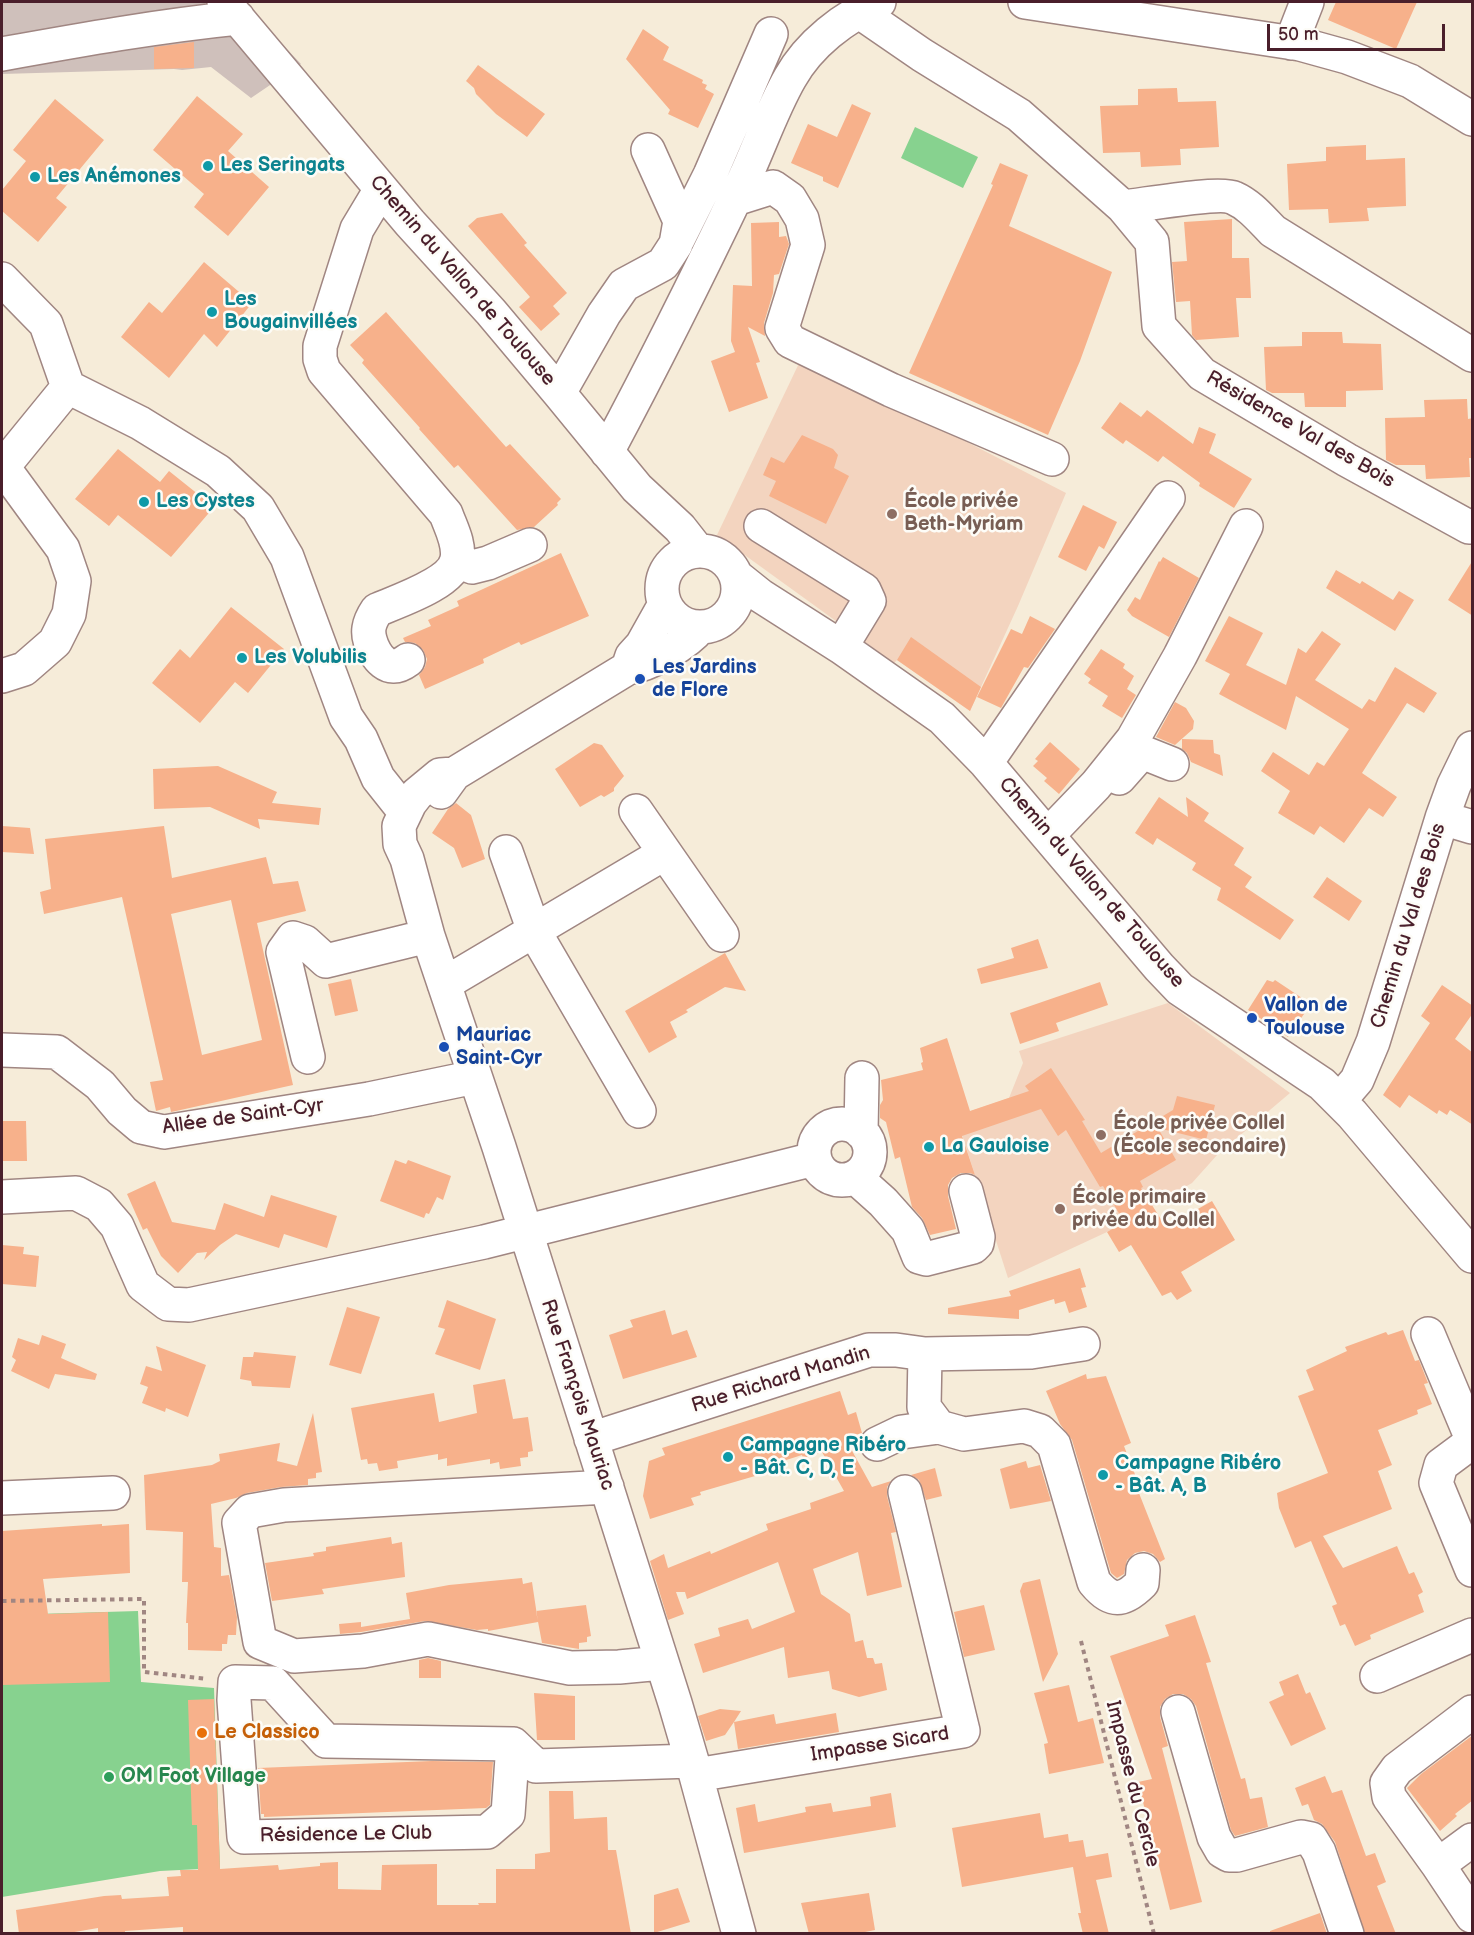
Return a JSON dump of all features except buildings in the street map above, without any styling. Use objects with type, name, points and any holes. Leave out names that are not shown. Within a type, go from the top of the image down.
[{"type":"street","points":[[1027,2],[1291,43],[1347,57],[1410,81],[1473,119]]},
{"type":"street","points":[[1291,43],[1307,2]]},
{"type":"street","points":[[607,452],[735,199],[790,77],[819,41],[869,6]]},
{"type":"street","name":"Résidence Val des Bois","points":[[869,6],[922,55],[1019,115],[1123,207],[1152,242],[1159,326],[1202,374],[1347,460],[1469,527],[1473,527]]},
{"type":"street","points":[[2,54],[81,39],[193,23],[225,7]]},
{"type":"street","name":"Chemin du Vallon de Toulouse","points":[[225,7],[559,393],[637,488],[680,528],[698,551]]},
{"type":"street","points":[[559,393],[604,314],[624,285],[663,264],[676,244],[710,175],[771,34]]},
{"type":"street","points":[[648,150],[680,221],[676,244]]},
{"type":"street","points":[[735,199],[773,187],[789,199],[802,219],[808,245],[782,328],[790,341],[891,390],[1052,459]]},
{"type":"street","points":[[381,189],[357,230],[320,346],[320,359],[324,372],[446,514],[456,543],[457,560],[447,575],[435,584],[377,610],[372,618],[369,635],[379,658],[390,666],[397,666],[408,660]]},
{"type":"street","points":[[1123,207],[1232,196],[1255,211],[1273,231],[1473,355]]},
{"type":"street","points":[[2,279],[46,324],[68,387],[140,423],[218,471],[258,508],[287,557],[346,717],[361,739],[393,765],[415,808]]},
{"type":"street","points":[[2,676],[24,669],[55,642],[69,614],[74,581],[63,549],[2,467],[68,387]]},
{"type":"street","name":"Chemin du Vallon de Toulouse","points":[[637,488],[668,569]]},
{"type":"street","points":[[986,763],[1168,498]]},
{"type":"street","points":[[761,526],[864,590],[869,601],[841,647]]},
{"type":"street","points":[[1055,827],[1096,785],[1133,739],[1180,656],[1246,526]]},
{"type":"street","points":[[457,560],[472,567],[488,563],[530,544]]},
{"type":"street","points":[[698,551],[710,552],[721,557],[736,576],[737,598],[733,609],[713,623],[679,621],[665,604],[662,593],[663,580],[668,569],[684,555],[698,551]]},
{"type":"street","name":"Chemin du Vallon de Toulouse","points":[[736,576],[761,596],[841,647],[942,718],[986,763],[1055,827],[1159,967],[1180,989],[1322,1084],[1340,1101],[1473,1256]]},
{"type":"street","name":"Rue François Mauriac","points":[[628,668],[632,656],[642,645],[665,604]]},
{"type":"street","name":"Chemin du Vallon de Toulouse","points":[[713,623],[801,622]]},
{"type":"street","name":"Rue François Mauriac","points":[[713,623],[641,666],[628,668],[454,774],[447,786],[435,798],[415,808],[407,859],[428,936],[526,1231],[662,1663],[694,1768],[739,1934]]},
{"type":"street","name":"Chemin du Val des Bois","points":[[1340,1101],[1357,1080],[1374,1042],[1442,818],[1454,785],[1473,748]]},
{"type":"street","points":[[1055,827],[1090,812],[1142,752],[1172,764]]},
{"type":"street","points":[[636,810],[722,935]]},
{"type":"street","points":[[1442,818],[1473,827]]},
{"type":"street","points":[[506,852],[534,931],[639,1111]]},
{"type":"street","points":[[444,984],[665,853]]},
{"type":"street","points":[[308,1057],[283,952],[293,938],[305,942],[326,961],[428,936]]},
{"type":"street","name":"Allée de Saint-Cyr","points":[[2,1050],[57,1053],[100,1086],[122,1111],[141,1127],[164,1132],[369,1099],[475,1077]]},
{"type":"street","points":[[861,1132],[862,1078]]},
{"type":"street","points":[[842,1124],[861,1132],[870,1150],[868,1162],[863,1170],[855,1177],[842,1180],[831,1178],[820,1170],[814,1159],[814,1149],[818,1138],[825,1129],[842,1124]]},
{"type":"street","points":[[2,1197],[76,1193],[99,1205],[117,1226],[143,1285],[168,1304],[189,1305],[484,1242],[814,1159]]},
{"type":"street","points":[[855,1177],[908,1230],[919,1257],[926,1259],[973,1247],[977,1243],[978,1237],[966,1191]]},
{"type":"street","points":[[1428,1334],[1473,1440],[1441,1465],[1436,1483],[1473,1570]]},
{"type":"street","name":"Rue Richard Mandin","points":[[591,1439],[869,1350],[896,1350],[925,1354],[1031,1352],[1083,1344]]},
{"type":"street","points":[[925,1354],[924,1407],[939,1427]]},
{"type":"street","points":[[877,1444],[902,1432],[939,1427],[964,1434],[1024,1426],[1040,1431],[1054,1445],[1094,1582],[1104,1594],[1115,1597],[1131,1594],[1142,1582],[1143,1570]]},
{"type":"street","points":[[607,1487],[284,1505],[250,1511],[239,1522],[260,1642],[294,1656],[363,1651],[428,1639],[570,1668],[662,1663]]},
{"type":"street","name":"Impasse Sicard","points":[[694,1768],[963,1731],[905,1492]]},
{"type":"street","points":[[2,1498],[113,1493]]},
{"type":"street","points":[[1377,1676],[1473,1635]]},
{"type":"street","name":"Résidence Le Club","points":[[235,1682],[273,1683],[326,1741],[513,1744],[507,1814],[487,1832],[244,1838],[234,1700],[235,1682]]},
{"type":"street","points":[[1178,1712],[1214,1838],[1218,1845],[1229,1855],[1238,1855],[1301,1837],[1311,1839],[1319,1852],[1347,1934]]},
{"type":"street","points":[[1473,1712],[1397,1769],[1387,1783],[1389,1797],[1473,1916]]},
{"type":"street","points":[[513,1744],[536,1766],[694,1768]]},
{"type":"street","points":[[1438,1865],[1473,1840]]},
{"type":"path","points":[[2,1601],[144,1599],[144,1672],[185,1676]]},
{"type":"path","name":"Impasse du Cercle","points":[[1081,1641],[1154,1934]]},
{"type":"shaded area","points":[[2,2],[242,2],[301,64],[251,98],[211,67],[182,70],[2,74]]},
{"type":"shaded area","name":"École privée Beth-Myriam","points":[[802,357],[1066,493],[970,711],[897,660],[894,663],[717,535]]},
{"type":"shaded area","name":"École privée Collel (École secondaire)","points":[[1168,1003],[1290,1093],[1218,1154],[1192,1183],[1107,1232],[1008,1278],[956,1116],[1009,1098],[1023,1063],[1019,1051]]},
{"type":"green space","points":[[915,127],[978,157],[963,188],[901,158]]},
{"type":"green space","name":"OM Foot Village","points":[[138,1611],[141,1682],[214,1688],[220,1868],[160,1871],[2,1897],[2,1615]]},
{"type":"place","name":"Les Seringats","points":[[208,166]]},
{"type":"place","name":"Les Anémones","points":[[35,177]]},
{"type":"place","name":"Les Bougainvillées","points":[[212,312]]},
{"type":"place","name":"Les Cystes","points":[[144,502]]},
{"type":"place","name":"École privée Beth-Myriam","points":[[892,514]]},
{"type":"place","name":"Les Volubilis","points":[[242,658]]},
{"type":"place","name":"Les Jardins de Flore","points":[[640,679]]},
{"type":"place","name":"Vallon de Toulouse","points":[[1252,1018]]},
{"type":"place","name":"Mauriac Saint-Cyr","points":[[444,1047]]},
{"type":"place","name":"École privée Collel (École secondaire)","points":[[1101,1135]]},
{"type":"place","name":"La Gauloise","points":[[929,1147]]},
{"type":"place","name":"École primaire privée du Collel","points":[[1060,1209]]},
{"type":"place","name":"Campagne Ribéro - Bât. C, D, E","points":[[728,1457]]},
{"type":"place","name":"Campagne Ribéro - Bât. A, B","points":[[1103,1475]]},
{"type":"place","name":"Le Classico","points":[[202,1733]]},
{"type":"place","name":"OM Foot Village","points":[[109,1777]]}]
